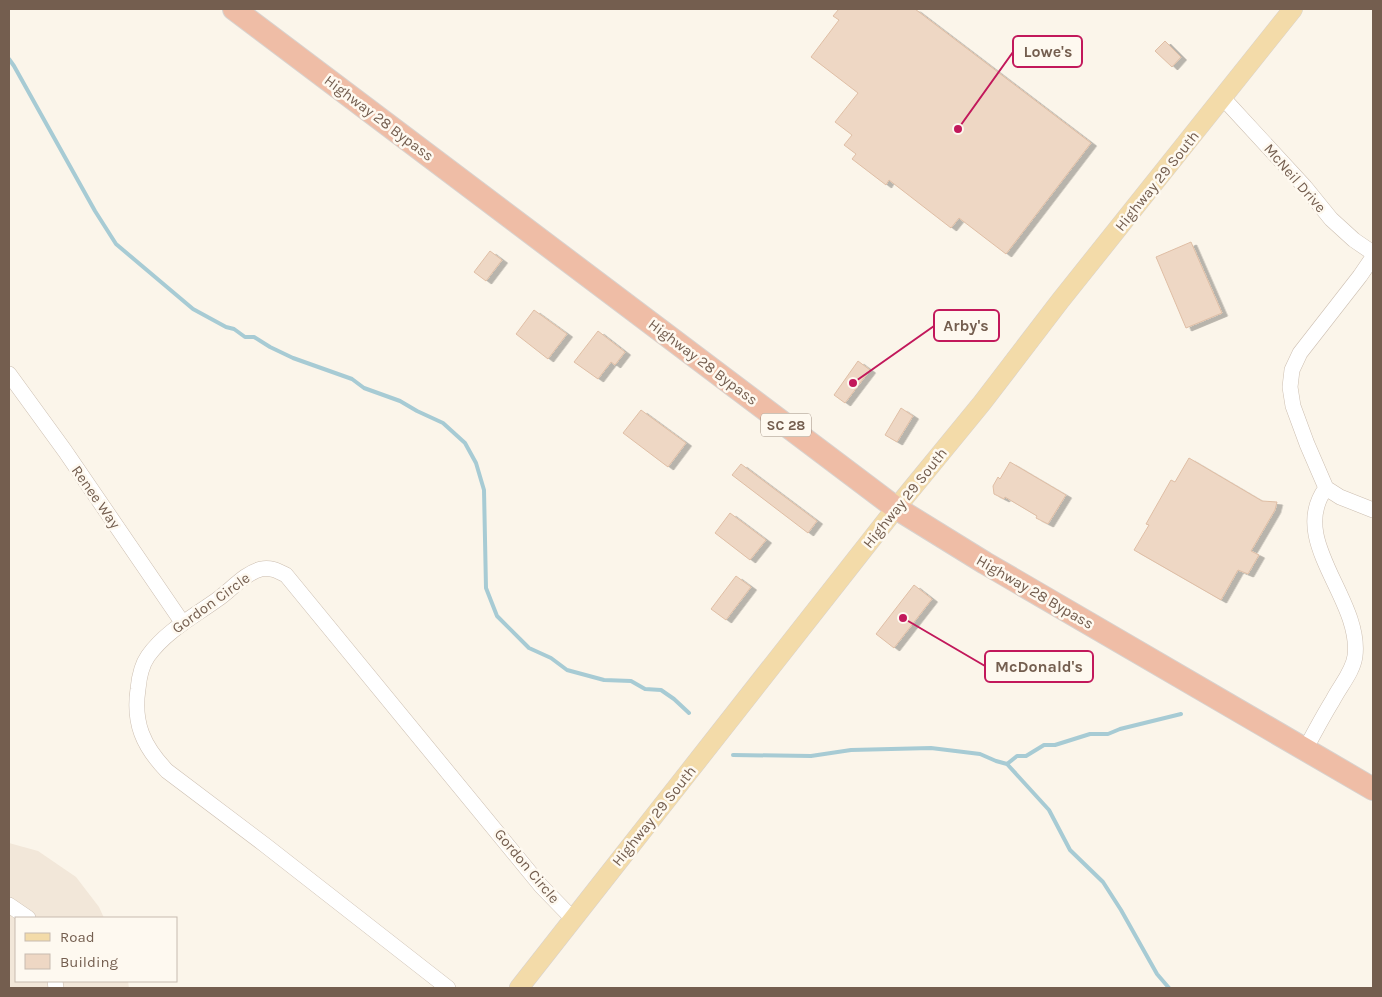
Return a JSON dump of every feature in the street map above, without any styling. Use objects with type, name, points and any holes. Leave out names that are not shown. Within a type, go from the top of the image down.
[{"type":"highway","name":"Highway 28 Bypass","points":[[234,9],[896,508],[985,563],[1373,789]]},
{"type":"main road","name":"Highway 29 South","points":[[519,988],[777,662],[896,508],[982,403],[1060,301],[1293,9]]},
{"type":"street","name":"McNeil Drive","points":[[1223,98],[1305,187],[1331,219],[1354,240],[1373,253]]},
{"type":"street","points":[[1373,256],[1360,276],[1300,352],[1292,370],[1290,387],[1293,406],[1306,444],[1326,488],[1340,497],[1373,510]]},
{"type":"street","name":"Renee Way","points":[[9,374],[65,451],[182,622]]},
{"type":"street","points":[[1305,750],[1346,678],[1356,655],[1350,613],[1329,571],[1316,538],[1316,510],[1320,496],[1326,488]]},
{"type":"street","name":"Gordon Circle","points":[[448,988],[265,844],[167,770],[155,758],[146,744],[138,720],[136,703],[139,677],[147,658],[182,622],[218,599],[253,572],[262,569],[272,569],[286,575],[541,886],[573,919]]},
{"type":"street","points":[[9,905],[27,917]]},
{"type":"shaded area","points":[[9,843],[38,851],[76,877],[99,907],[104,917],[15,917],[15,982],[128,982],[129,988],[9,988]]},
{"type":"building","points":[[839,9],[915,9],[1091,143],[1006,254],[959,218],[951,228],[889,180],[886,185],[852,159],[856,154],[844,145],[852,135],[835,122],[858,93],[811,57],[839,20],[833,16]]},
{"type":"building","points":[[1165,41],[1181,57],[1172,67],[1155,51]]},
{"type":"building","points":[[1191,242],[1222,313],[1186,328],[1156,257]]},
{"type":"building","points":[[490,251],[502,260],[486,281],[474,272]]},
{"type":"building","points":[[534,310],[567,334],[548,359],[516,334]]},
{"type":"building","points":[[598,331],[625,352],[615,365],[611,362],[598,379],[574,362]]},
{"type":"building","points":[[858,361],[870,370],[845,403],[834,395]]},
{"type":"building","points":[[901,408],[913,416],[897,442],[885,435]]},
{"type":"building","points":[[641,410],[686,443],[668,467],[623,433]]},
{"type":"building","points":[[1189,458],[1262,501],[1277,502],[1275,510],[1251,551],[1259,555],[1248,574],[1238,570],[1221,600],[1134,550],[1149,525],[1146,524],[1171,480],[1175,482]]},
{"type":"building","points":[[1010,462],[1066,495],[1048,524],[1005,497],[1004,499],[994,494],[993,486],[998,477],[1000,479]]},
{"type":"building","points":[[741,464],[817,521],[808,533],[732,475]]},
{"type":"building","points":[[730,513],[766,540],[750,560],[715,533]]},
{"type":"building","points":[[736,576],[751,587],[726,620],[711,609]]},
{"type":"building","points":[[914,585],[932,599],[894,648],[876,634]]},
{"type":"waterway","points":[[9,59],[95,211],[116,244],[193,309],[226,327],[234,329],[245,337],[254,337],[293,358],[352,379],[364,388],[400,401],[443,423],[465,443],[476,463],[484,490],[486,588],[497,616],[529,648],[551,658],[567,670],[604,680],[631,681],[645,689],[661,690],[689,713]]},
{"type":"waterway","points":[[1007,764],[1017,756],[1026,756],[1044,745],[1055,745],[1090,734],[1108,734],[1120,729],[1181,714]]},
{"type":"waterway","points":[[733,755],[811,756],[851,750],[931,748],[980,754],[1007,764],[1049,810],[1070,850],[1103,882],[1157,974],[1169,988]]},
{"type":"place","name":"Lowe's","points":[[958,129]]},
{"type":"place","name":"Arby's","points":[[853,383]]},
{"type":"place","name":"McDonald's","points":[[903,618]]}]
